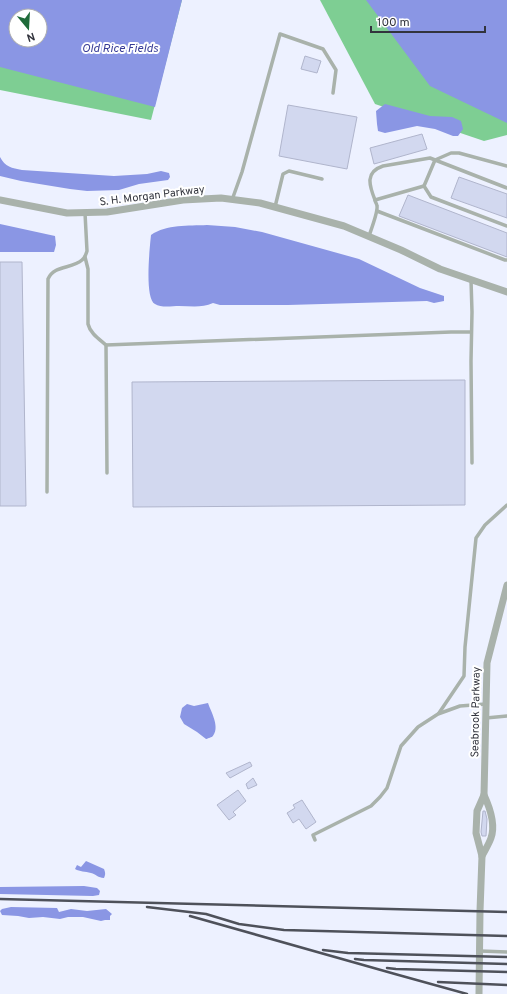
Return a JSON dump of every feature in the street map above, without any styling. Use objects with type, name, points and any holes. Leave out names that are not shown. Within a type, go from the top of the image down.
[{"type":"street","name":"S. H. Morgan Parkway","points":[[0,200],[67,213],[107,212],[182,200],[221,198],[260,203],[344,226],[401,250],[440,269],[507,292]]},
{"type":"street","name":"Seabrook Parkway","points":[[479,994],[480,889],[482,856],[476,833],[477,811],[484,795],[487,663],[507,585]]},
{"type":"street","name":"Seabrook Parkway","points":[[482,856],[491,838],[493,825],[491,811],[484,795]]},
{"type":"lane","points":[[232,200],[242,172],[280,34],[323,49],[336,70],[333,92]]},
{"type":"lane","points":[[424,186],[435,160],[451,153],[459,152],[507,166]]},
{"type":"lane","points":[[369,236],[378,206],[370,184],[370,174],[383,166],[430,158],[507,188]]},
{"type":"lane","points":[[275,207],[283,174],[285,172],[289,171],[322,179]]},
{"type":"lane","points":[[375,200],[424,186]]},
{"type":"lane","points":[[424,186],[431,197],[507,226]]},
{"type":"lane","points":[[377,211],[507,260]]},
{"type":"lane","points":[[47,492],[48,279],[54,271],[81,261],[85,257],[87,251],[85,213]]},
{"type":"lane","points":[[85,257],[88,268],[88,324],[91,332],[106,345],[471,332]]},
{"type":"lane","points":[[471,280],[472,463]]},
{"type":"lane","points":[[106,345],[107,473]]},
{"type":"lane","points":[[438,714],[464,676],[476,538],[485,525],[507,505]]},
{"type":"lane","points":[[315,840],[313,835],[371,806],[380,798],[387,788],[401,746],[418,727],[438,714],[460,706],[486,704]]},
{"type":"lane","points":[[486,718],[507,716]]},
{"type":"lane","points":[[480,951],[507,952]]},
{"type":"green space","name":"Old Rice Fields","points":[[0,0],[182,0],[151,120],[0,90]]},
{"type":"green space","points":[[320,0],[507,0],[507,135],[484,141],[375,104]]},
{"type":"water","name":"Old Rice Fields","points":[[0,0],[182,0],[155,107],[0,67]]},
{"type":"water","points":[[366,0],[507,0],[507,123],[430,86]]},
{"type":"water","points":[[385,104],[430,116],[452,117],[461,121],[463,129],[458,136],[453,136],[435,129],[417,126],[385,133],[378,131],[376,111]]},
{"type":"water","points":[[0,157],[12,168],[22,170],[114,176],[147,174],[161,171],[169,173],[170,177],[168,180],[139,184],[119,190],[87,191],[70,189],[0,176]]},
{"type":"water","points":[[0,224],[55,236],[56,245],[54,252],[0,252]]},
{"type":"water","points":[[207,225],[235,227],[262,232],[359,259],[420,288],[444,296],[444,301],[434,303],[427,301],[288,305],[220,305],[213,303],[205,306],[163,306],[155,304],[152,300],[149,282],[151,235],[157,231],[171,227]]},
{"type":"water","points":[[208,703],[216,729],[212,737],[206,739],[184,724],[180,717],[182,708],[187,704],[194,706]]},
{"type":"water","points":[[86,861],[104,869],[104,878],[89,872],[75,869],[77,865],[81,867]]},
{"type":"water","points":[[84,886],[97,888],[100,891],[99,895],[0,894],[0,887]]},
{"type":"water","points":[[11,907],[57,908],[59,912],[71,909],[87,911],[106,909],[112,914],[110,916],[110,920],[101,921],[83,917],[68,917],[60,919],[2,915],[0,911],[2,909]]},
{"type":"building","points":[[305,56],[321,61],[317,73],[301,69]]},
{"type":"building","points":[[288,105],[357,117],[347,169],[279,156]]},
{"type":"building","points":[[422,134],[427,149],[374,164],[370,148]]},
{"type":"building","points":[[459,177],[507,194],[507,218],[451,198]]},
{"type":"building","points":[[408,195],[507,233],[507,257],[399,216]]},
{"type":"building","points":[[0,262],[22,262],[26,506],[0,506]]},
{"type":"building","points":[[465,380],[465,505],[133,507],[132,382]]},
{"type":"building","points":[[250,762],[252,766],[230,778],[226,773]]},
{"type":"building","points":[[253,778],[257,785],[248,789],[246,784]]},
{"type":"building","points":[[238,790],[246,801],[233,812],[236,815],[229,820],[217,805]]},
{"type":"building","points":[[302,800],[316,822],[306,829],[299,819],[293,823],[287,813],[295,808],[293,805]]},
{"type":"building","points":[[483,811],[485,811],[487,819],[486,836],[482,836],[481,832]]},
{"type":"railway","points":[[0,899],[507,912]]},
{"type":"railway","points":[[147,907],[206,914],[239,924],[284,930],[507,936]]},
{"type":"railway","points":[[190,916],[467,994]]},
{"type":"railway","points":[[323,950],[348,953],[507,957]]},
{"type":"railway","points":[[355,959],[507,964]]},
{"type":"railway","points":[[387,968],[507,972]]},
{"type":"railway","points":[[438,982],[507,985]]}]
